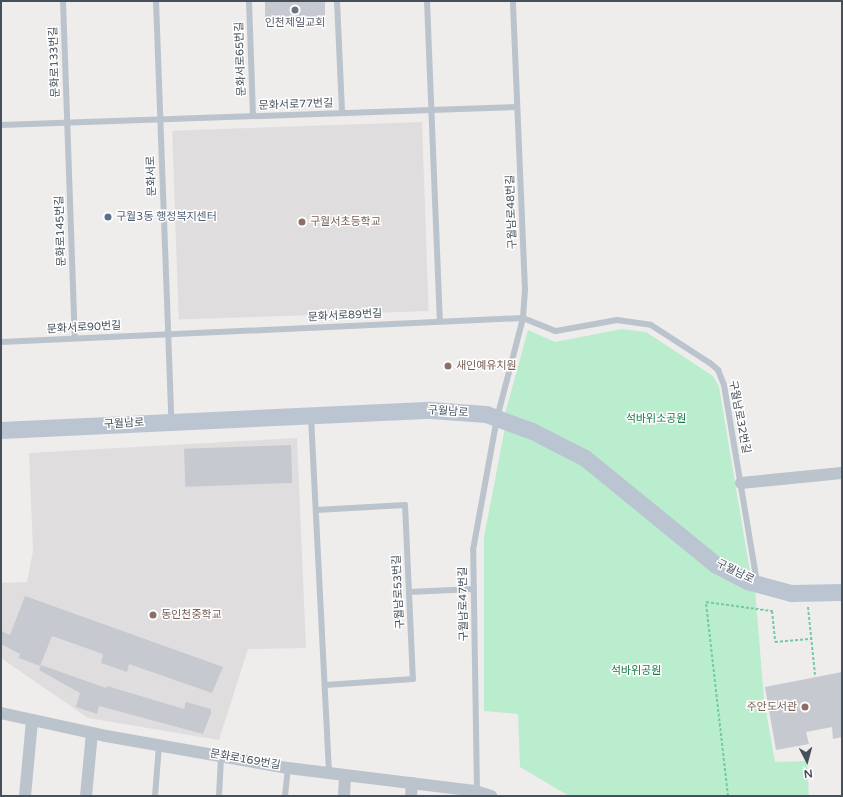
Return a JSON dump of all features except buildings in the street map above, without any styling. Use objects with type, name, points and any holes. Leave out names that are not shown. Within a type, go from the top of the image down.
[{"type":"street","name":"구월남로","points":[[1,430],[431,410],[486,414],[532,431],[585,458],[716,565],[758,584],[791,593],[842,592]]},
{"type":"street","points":[[741,483],[842,473]]},
{"type":"street","name":"문화로169번길","points":[[1,713],[92,733],[221,757],[288,768],[412,783],[490,796]]},
{"type":"street","points":[[25,796],[32,720]]},
{"type":"street","points":[[86,796],[92,733]]},
{"type":"street","points":[[344,796],[345,775]]},
{"type":"street","points":[[411,796],[412,783]]},
{"type":"lane","name":"문화로133번길","points":[[63,1],[68,123]]},
{"type":"lane","name":"문화서로","points":[[156,1],[171,422]]},
{"type":"lane","name":"문화서로65번길","points":[[249,1],[253,116]]},
{"type":"lane","points":[[337,1],[342,113]]},
{"type":"lane","points":[[427,1],[440,321]]},
{"type":"lane","name":"구월남로48번길","points":[[497,418],[523,318],[525,290],[513,1]]},
{"type":"lane","name":"문화서로77번길","points":[[160,120],[517,107]]},
{"type":"lane","points":[[1,125],[160,120]]},
{"type":"lane","name":"문화로145번길","points":[[68,123],[75,338]]},
{"type":"lane","name":"문화서로89번길","points":[[168,334],[523,318]]},
{"type":"lane","name":"구월남로32번길","points":[[523,318],[556,331],[617,320],[651,325],[710,363],[718,370],[724,385],[758,584]]},
{"type":"lane","name":"문화서로90번길","points":[[1,342],[168,334]]},
{"type":"lane","points":[[311,415],[329,773]]},
{"type":"lane","name":"구월남로47번길","points":[[477,794],[474,589],[476,533],[497,418]]},
{"type":"lane","name":"구월남로53번길","points":[[316,510],[405,505],[414,679],[325,685]]},
{"type":"lane","points":[[409,592],[474,589]]},
{"type":"lane","points":[[155,796],[159,745]]},
{"type":"lane","points":[[219,796],[221,757]]},
{"type":"lane","points":[[285,796],[288,768]]},
{"type":"path","points":[[806,593],[815,675]]},
{"type":"path","points":[[728,796],[706,602],[772,611],[776,642],[812,639]]},
{"type":"shaded area","name":"구월서초등학교","points":[[422,122],[429,311],[179,320],[172,131]]},
{"type":"shaded area","name":"동인천중학교","points":[[297,438],[306,648],[248,649],[219,740],[88,718],[1,658],[1,583],[27,582],[33,551],[29,453]]},
{"type":"green space","name":"석바위소공원","points":[[622,329],[646,332],[713,376],[719,387],[750,572],[720,558],[505,414],[528,330],[555,342]]},
{"type":"green space","name":"석바위공원","points":[[505,428],[585,466],[755,589],[764,699],[775,762],[807,761],[809,796],[569,796],[520,767],[518,714],[484,711],[484,537]]},
{"type":"place","name":"인천제일교회","points":[[295,10]]},
{"type":"place","name":"구월3동 행정복지센터","points":[[108,217]]},
{"type":"place","name":"구월서초등학교","points":[[302,222]]},
{"type":"place","name":"새인예유치원","points":[[448,366]]},
{"type":"place","name":"동인천중학교","points":[[153,615]]},
{"type":"place","name":"주안도서관","points":[[805,707]]}]
